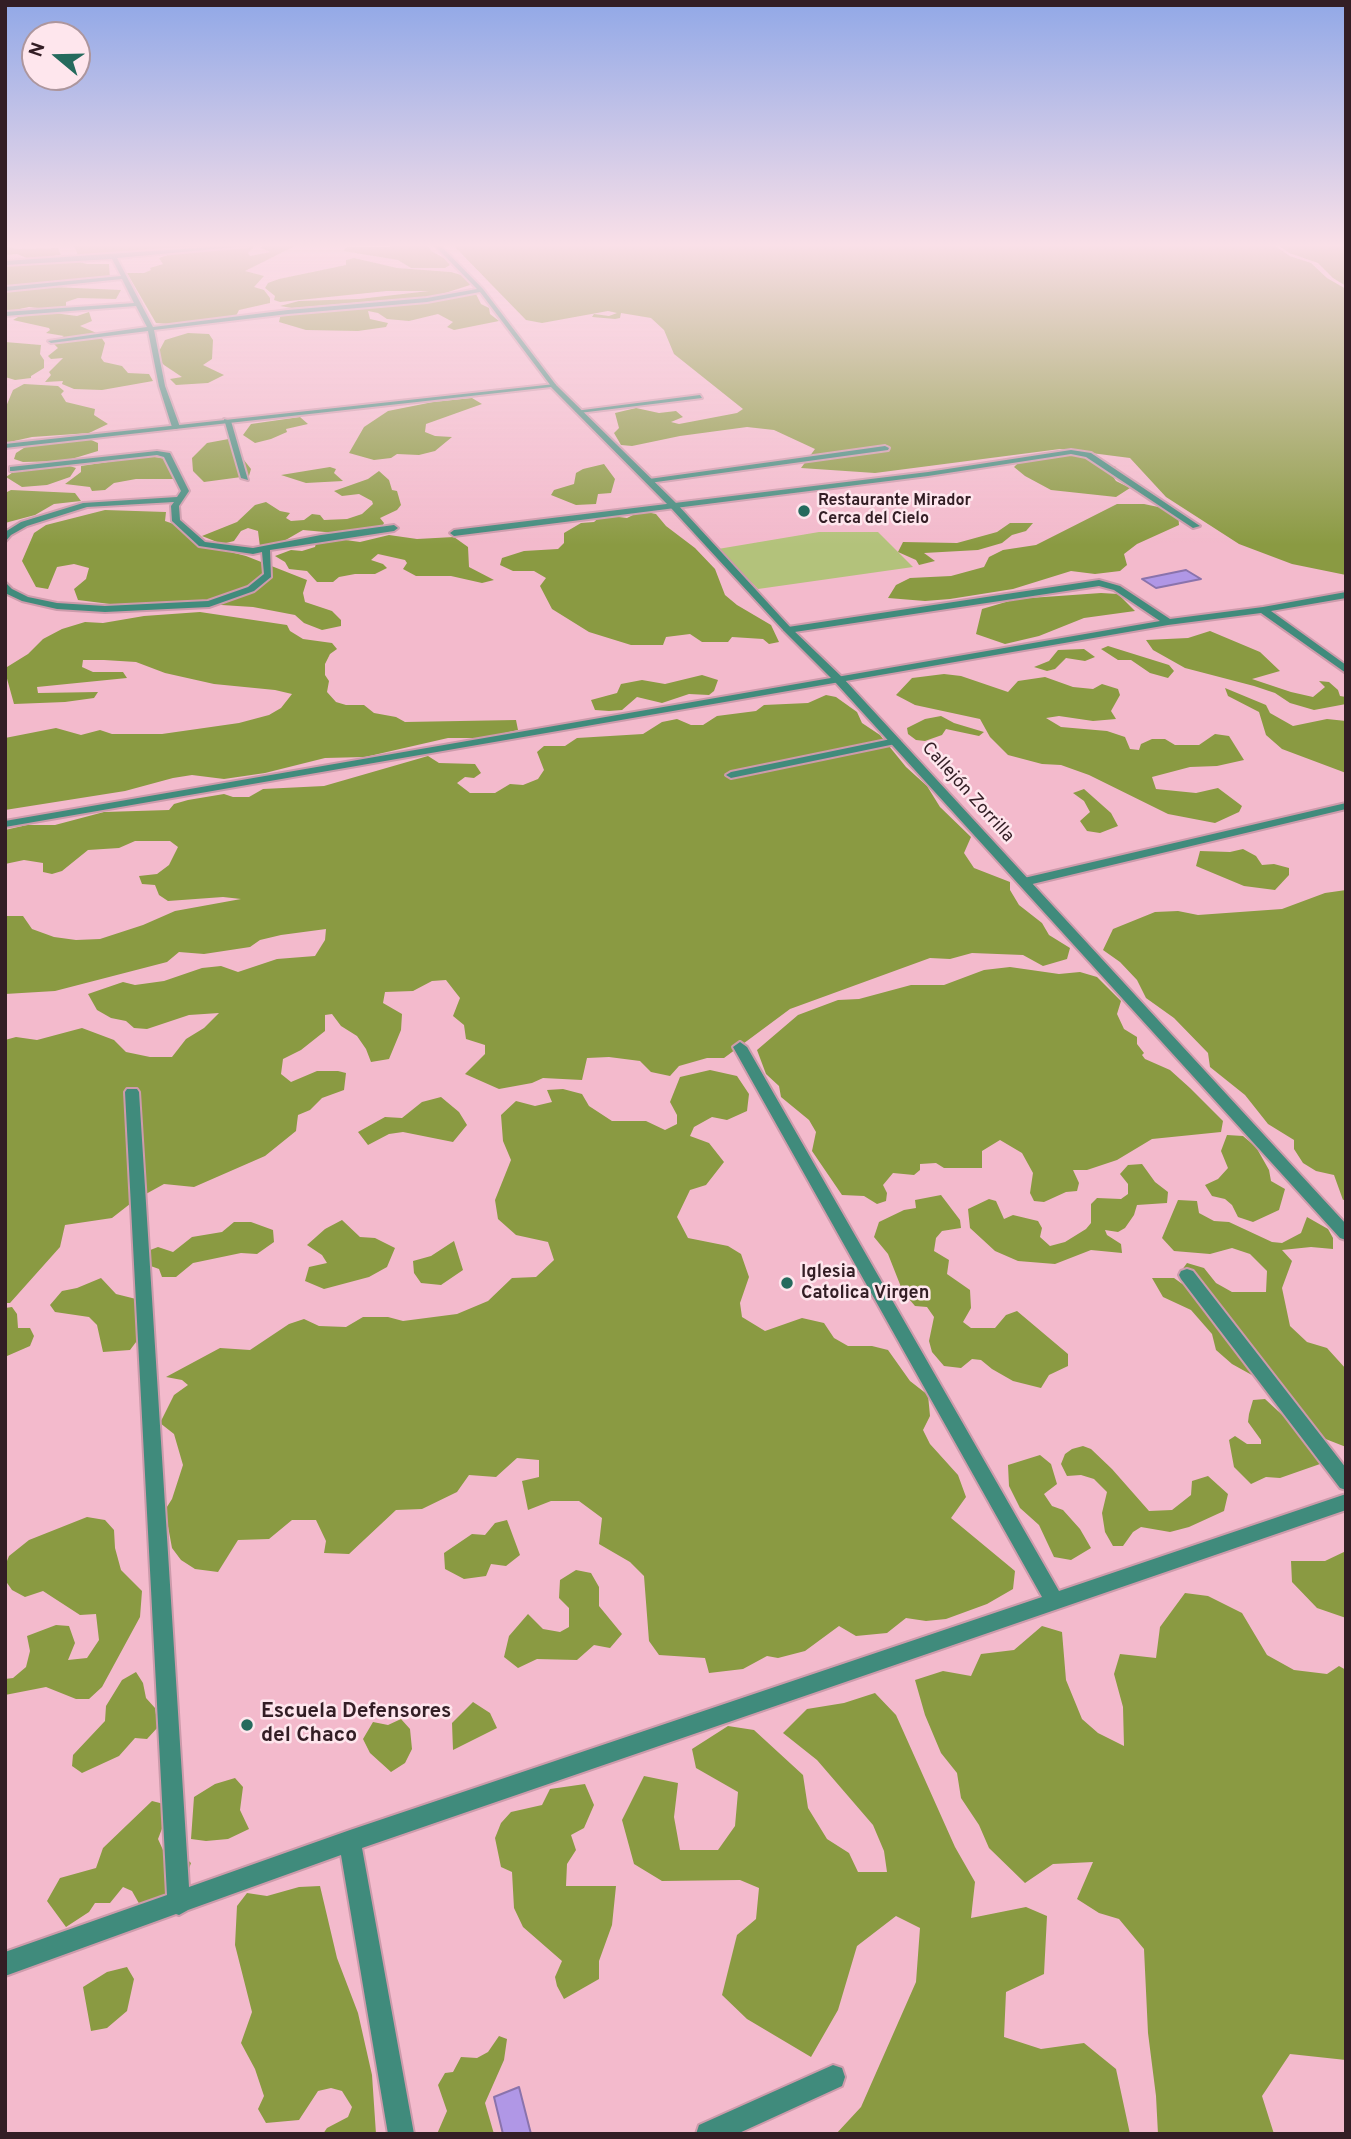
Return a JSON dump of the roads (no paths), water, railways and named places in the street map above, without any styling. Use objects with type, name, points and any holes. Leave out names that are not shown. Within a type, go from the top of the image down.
[{"type":"street","points":[[154,346],[162,386],[176,427]]},
{"type":"street","name":"Callejón Zorrilla","points":[[523,346],[553,385],[674,506],[896,741],[1346,1234]]},
{"type":"street","points":[[5,446],[553,385]]},
{"type":"street","points":[[579,411],[700,397]]},
{"type":"street","points":[[227,421],[246,478]]},
{"type":"street","points":[[649,481],[886,448]]},
{"type":"street","points":[[454,533],[953,470],[1071,452],[1088,455],[1196,526]]},
{"type":"street","points":[[8,468],[157,453],[167,455],[185,491],[175,506],[176,521],[202,544],[253,551],[267,550],[308,540],[394,528]]},
{"type":"street","points":[[5,540],[8,534],[23,524],[86,505],[180,499]]},
{"type":"street","points":[[5,585],[8,591],[25,599],[57,606],[105,609],[209,604],[251,589],[268,575],[267,550]]},
{"type":"street","points":[[788,629],[1099,583],[1117,588],[1168,622]]},
{"type":"street","points":[[5,824],[1168,622],[1263,610],[1346,595]]},
{"type":"street","points":[[1263,610],[1346,670]]},
{"type":"street","points":[[731,775],[896,741]]},
{"type":"street","points":[[1024,882],[1346,806]]},
{"type":"street","points":[[740,1047],[1055,1601]]},
{"type":"street","points":[[132,1092],[178,1904]]},
{"type":"street","points":[[1187,1275],[1346,1482]]},
{"type":"street","points":[[5,1964],[350,1841],[1346,1502]]},
{"type":"street","points":[[350,1841],[401,2134]]},
{"type":"street","points":[[708,2134],[833,2077]]},
{"type":"place","name":"Restaurante Mirador Cerca del Cielo","points":[[804,511]]},
{"type":"place","name":"Iglesia Catolica Virgen","points":[[787,1283]]},
{"type":"place","name":"Escuela Defensores del Chaco","points":[[247,1725]]}]
